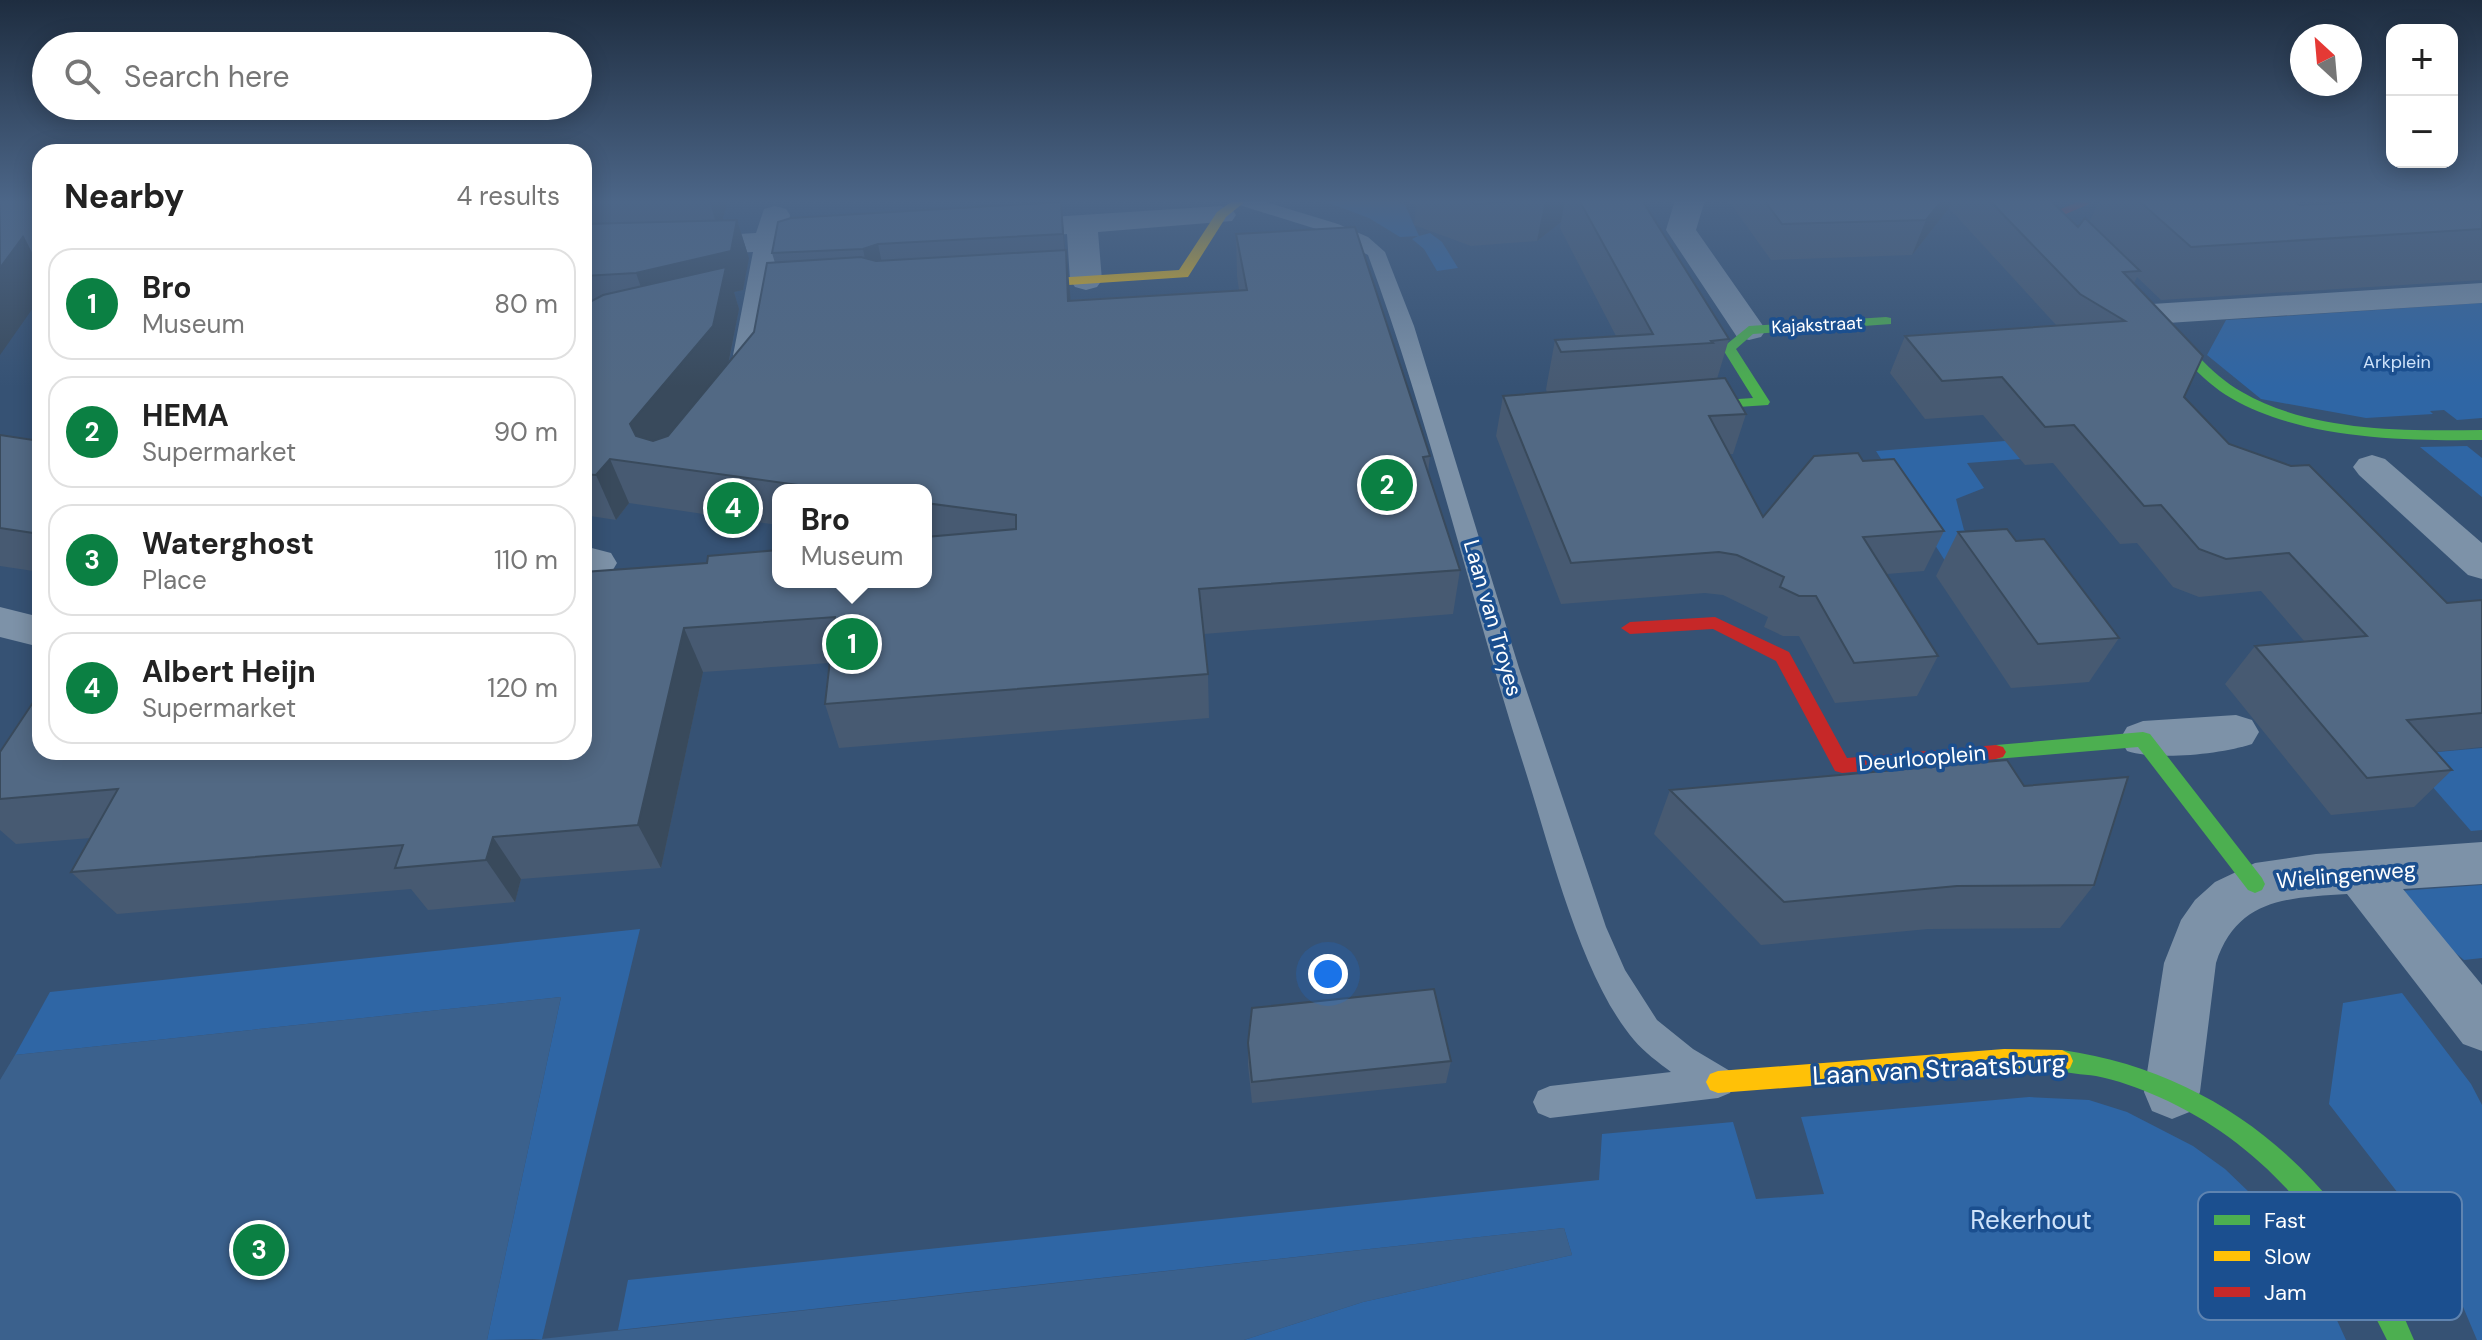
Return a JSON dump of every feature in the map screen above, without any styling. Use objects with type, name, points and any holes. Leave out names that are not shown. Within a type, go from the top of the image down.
[{"type":"street","points":[[718,407],[747,373],[764,298],[763,263]]},
{"type":"street","points":[[1085,263],[1086,280]]},
{"type":"street","points":[[988,286],[1183,274],[1191,263]]},
{"type":"street","name":"Kajakstraat","points":[[1703,263],[1749,330]]},
{"type":"street","points":[[2146,309],[2482,293]]},
{"type":"street","points":[[2146,309],[2230,391],[2247,402],[2311,419],[2383,431],[2482,435]]},
{"type":"street","name":"Kajakstraat","points":[[1662,408],[1763,402],[1729,348],[1749,330],[1886,321]]},
{"type":"street","points":[[2372,467],[2482,565]]},
{"type":"street","points":[[0,622],[32,630]]},
{"type":"street","name":"Deurlooplein","points":[[1630,628],[1715,623],[1783,657],[1842,766],[2236,732]]},
{"type":"street","points":[[2143,739],[2255,884]]},
{"type":"street","name":"Wielingenweg","points":[[2172,1092],[2190,963],[2199,936],[2213,915],[2233,897],[2255,884],[2482,863]]},
{"type":"street","points":[[2359,872],[2482,1026]]},
{"type":"street","name":"Laan van Straatsburg","points":[[1718,1082],[2011,1061],[2086,1063],[2172,1092],[2215,1115],[2252,1142],[2307,1192]]},
{"type":"street","name":"Laan van Straatsburg","points":[[2391,1320],[2401,1340]]},
{"type":"lane","name":"Laan van Troyes","points":[[1380,263],[1409,340],[1506,668],[1591,927],[1618,987],[1646,1030],[1681,1060],[1718,1082]]},
{"type":"lane","name":"Laan van Straatsburg","points":[[1550,1102],[1718,1082]]},
{"type":"green space","points":[[1432,263],[1455,263],[1458,268],[1437,271]]},
{"type":"green space","name":"Arkplein","points":[[2482,303],[2482,418],[2457,420],[2444,410],[2430,411],[2433,414],[2366,418],[2261,399],[2207,355],[2226,320]]},
{"type":"green space","points":[[2211,425],[2229,443],[1967,463],[1984,488],[1956,499],[1964,530],[2000,556],[1947,564],[1876,451]]},
{"type":"green space","points":[[2467,446],[2482,458],[2482,497],[2420,447]]},
{"type":"green space","points":[[2482,748],[2482,830],[2471,831],[2405,755]]},
{"type":"green space","points":[[2482,885],[2482,958],[2464,960],[2420,924],[2399,891]]},
{"type":"green space","points":[[640,929],[542,1339],[487,1340],[561,997],[15,1055],[50,992]]},
{"type":"green space","points":[[2402,993],[2471,1084],[2482,1105],[2482,1340],[2477,1340],[2462,1304],[2462,1192],[2397,1192],[2329,1104],[2343,1003]]},
{"type":"green space","name":"Rekerhout","points":[[2029,1097],[2089,1100],[2127,1112],[2193,1146],[2225,1169],[2249,1192],[2198,1192],[2198,1320],[2337,1320],[2346,1340],[1244,1340],[1363,1302],[1572,1255],[1564,1228],[618,1330],[628,1280],[1599,1180],[1602,1134],[1733,1122],[1756,1199],[1824,1194],[1801,1117]]},
{"type":"shaded area","points":[[561,997],[487,1340],[0,1340],[0,1080],[15,1055]]},
{"type":"shaded area","points":[[1564,1228],[1572,1255],[1363,1302],[1244,1340],[532,1340]]},
{"type":"building","points":[[592,263],[681,263],[636,273],[592,276]]},
{"type":"building","points":[[767,263],[1066,263],[1068,301],[1247,290],[1242,263],[1367,263],[1430,456],[1423,457],[1460,570],[1199,589],[1208,674],[825,704],[835,617],[684,628],[638,825],[493,837],[486,860],[395,868],[403,845],[71,872],[118,789],[0,799],[0,752],[32,704],[32,760],[592,760],[592,571],[707,563],[708,556],[772,551],[772,588],[932,588],[932,536],[1016,529],[1016,515],[932,504],[932,484],[791,484],[610,459],[596,475],[592,475],[592,301],[603,295],[726,267],[713,326],[630,424],[636,436],[653,441],[668,436],[754,332]]},
{"type":"building","points":[[1614,263],[1681,263],[1729,339],[1711,341],[1713,343],[1561,352],[1555,340],[1653,334]]},
{"type":"building","points":[[2050,263],[2131,263],[2140,271],[2123,272],[2203,356],[2184,397],[2229,444],[2291,466],[2309,465],[2447,603],[2482,600],[2482,713],[2407,720],[2452,770],[2367,778],[2255,646],[2367,636],[2289,553],[2226,559],[2199,549],[2161,505],[2144,506],[2074,425],[2045,427],[2002,377],[1942,381],[1905,336],[2125,321],[2080,294]]},
{"type":"building","points":[[1725,378],[1746,414],[1709,416],[1763,517],[1814,456],[1858,453],[1863,461],[1894,459],[1944,531],[1863,537],[1938,656],[1854,663],[1816,596],[1799,596],[1780,587],[1784,577],[1737,555],[1719,552],[1571,563],[1503,396]]},
{"type":"building","points":[[0,435],[32,440],[32,533],[0,528]]},
{"type":"building","points":[[2007,529],[2016,541],[2044,539],[2119,638],[2038,644],[1958,532]]},
{"type":"building","points":[[2007,760],[2024,786],[2128,777],[2094,885],[1957,886],[1784,902],[1670,790]]},
{"type":"building","points":[[1434,989],[1451,1061],[1252,1082],[1248,1043],[1252,1008]]},
{"type":"traffic: fast","points":[[2157,319],[2215,379],[2236,395],[2261,407],[2290,417],[2356,429],[2423,435],[2482,435]]},
{"type":"traffic: fast","points":[[1678,407],[1763,402],[1729,348],[1749,330],[1886,321]]},
{"type":"traffic: fast","points":[[1996,752],[2143,739],[2255,884]]},
{"type":"traffic: fast","points":[[2062,1061],[2133,1076],[2201,1106],[2263,1148],[2309,1192]]},
{"type":"traffic: fast","points":[[2390,1320],[2401,1340]]},
{"type":"traffic: slow","points":[[1009,285],[1183,274],[1190,263]]},
{"type":"traffic: slow","points":[[1718,1082],[2004,1060],[2062,1061]]},
{"type":"traffic: jam","points":[[1630,628],[1715,623],[1783,657],[1842,766],[1996,752]]},
{"type":"place","name":"HEMA","points":[[1387,485]]},
{"type":"place","name":"Albert Heijn","points":[[733,508]]},
{"type":"place","name":"Bro","points":[[852,644]]},
{"type":"place","name":"Waterghost","points":[[259,1250]]}]
